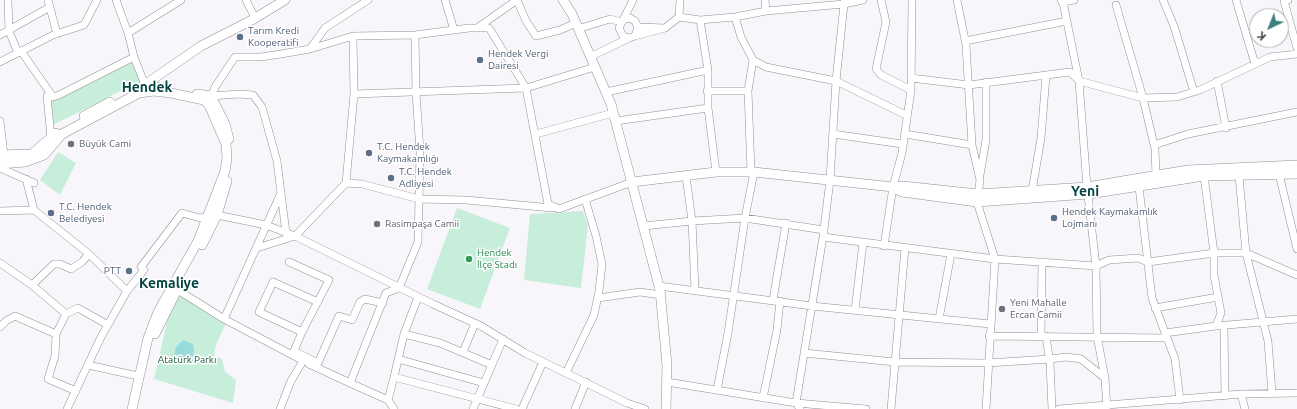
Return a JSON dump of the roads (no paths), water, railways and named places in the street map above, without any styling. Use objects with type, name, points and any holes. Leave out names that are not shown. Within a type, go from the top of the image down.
[{"type":"main road","points":[[1,158],[32,154],[60,130],[145,85],[201,46],[255,18],[285,0]]},
{"type":"main road","points":[[563,0],[577,26],[606,92],[644,226],[660,290],[667,382],[666,409]]},
{"type":"main road","points":[[139,93],[145,85]]},
{"type":"main road","points":[[145,85],[210,100]]},
{"type":"main road","points":[[1,158],[25,162],[44,154],[62,134],[139,93],[154,91],[210,100]]},
{"type":"main road","points":[[137,409],[153,339],[175,288],[198,241],[213,215],[225,171],[227,158],[226,144],[210,100]]},
{"type":"main road","points":[[978,198],[1032,191],[1088,190],[1156,175],[1188,170],[1297,165]]},
{"type":"main road","points":[[632,182],[716,172],[752,172],[893,187],[902,192],[978,198],[1140,187],[1204,176],[1297,174]]},
{"type":"main road","points":[[132,409],[138,376],[148,338],[158,312],[175,288]]},
{"type":"street","points":[[8,0],[9,31],[20,52],[50,96],[49,139]]},
{"type":"street","points":[[0,62],[57,34],[84,25],[97,0]]},
{"type":"street","points":[[116,0],[128,33],[134,57],[145,85]]},
{"type":"street","points":[[128,33],[181,0]]},
{"type":"street","points":[[246,0],[255,18]]},
{"type":"street","points":[[310,49],[325,28],[368,0]]},
{"type":"street","points":[[445,0],[454,30]]},
{"type":"street","points":[[477,28],[517,0],[526,21],[536,36],[610,19],[622,21],[633,19]]},
{"type":"street","points":[[633,0],[633,19],[638,27]]},
{"type":"street","points":[[632,37],[623,36],[619,32],[622,21],[633,0]]},
{"type":"street","points":[[679,17],[680,0]]},
{"type":"street","points":[[765,0],[766,11]]},
{"type":"street","points":[[590,57],[632,37],[665,28],[679,17],[700,20],[735,17],[766,11],[863,0]]},
{"type":"street","points":[[881,0],[886,22],[876,69],[881,75],[911,90]]},
{"type":"street","points":[[884,246],[893,187],[902,153],[906,115],[911,90],[912,0]]},
{"type":"street","points":[[957,0],[965,41],[972,145],[980,180]]},
{"type":"street","points":[[1074,0],[1062,1],[1079,81],[1096,266],[1097,336],[1105,378],[1107,408]]},
{"type":"street","points":[[1163,0],[1174,26],[1194,92]]},
{"type":"street","points":[[1236,0],[1255,64]]},
{"type":"street","points":[[1285,0],[1297,48]]},
{"type":"street","points":[[798,406],[804,353],[823,237],[830,180],[836,81],[844,2]]},
{"type":"street","points":[[0,35],[9,31],[49,4],[57,34]]},
{"type":"street","points":[[1116,6],[1143,98],[1154,145],[1156,175]]},
{"type":"street","points":[[735,17],[741,37],[753,60],[766,67],[836,81],[906,115]]},
{"type":"street","points":[[700,20],[708,70],[708,108],[716,172]]},
{"type":"street","points":[[965,41],[1067,21]]},
{"type":"street","points":[[638,27],[665,28]]},
{"type":"street","points":[[632,37],[638,27]]},
{"type":"street","points":[[210,100],[235,57],[261,57],[310,49],[353,36],[415,35],[454,30],[489,28],[526,88],[536,134],[548,204],[559,209]]},
{"type":"street","points":[[350,383],[386,293],[399,288],[418,242],[420,151],[416,93],[415,35]]},
{"type":"street","points":[[257,248],[295,236],[346,183],[354,94],[353,36]]},
{"type":"street","points":[[911,78],[969,85],[1070,72],[1079,81],[1143,98],[1177,97],[1194,92],[1270,57],[1297,54]]},
{"type":"street","points":[[50,96],[134,57]]},
{"type":"street","points":[[717,390],[752,172],[748,90],[753,60]]},
{"type":"street","points":[[354,94],[526,88],[595,67]]},
{"type":"street","points":[[606,92],[708,70]]},
{"type":"street","points":[[1032,191],[1041,138],[1046,76]]},
{"type":"street","points":[[1217,81],[1226,128]]},
{"type":"street","points":[[986,82],[986,140],[978,198],[995,259],[989,336],[986,409]]},
{"type":"street","points":[[707,91],[748,90]]},
{"type":"street","points":[[210,100],[240,94],[253,95],[262,107],[277,160],[286,233]]},
{"type":"street","points":[[536,134],[614,117],[708,108]]},
{"type":"street","points":[[1154,145],[1188,134],[1226,128],[1297,112]]},
{"type":"street","points":[[0,121],[1,158]]},
{"type":"street","points":[[833,134],[902,144]]},
{"type":"street","points":[[904,134],[972,145]]},
{"type":"street","points":[[0,168],[34,183]]},
{"type":"street","points":[[1279,174],[1297,249]]},
{"type":"street","points":[[686,176],[692,220],[695,290]]},
{"type":"street","points":[[1204,176],[1214,253],[1214,276],[1221,313],[1220,326],[1225,396]]},
{"type":"street","points":[[1239,176],[1246,253],[1268,341],[1272,393]]},
{"type":"street","points":[[26,179],[34,210],[89,254],[127,291]]},
{"type":"street","points":[[346,183],[362,184],[419,199],[466,200],[559,209],[632,182]]},
{"type":"street","points":[[1140,187],[1152,298],[1175,359],[1180,400]]},
{"type":"street","points":[[224,319],[281,193]]},
{"type":"street","points":[[566,373],[594,315],[598,298],[602,264],[596,236],[585,199]]},
{"type":"street","points":[[0,211],[34,210]]},
{"type":"street","points":[[67,409],[108,325],[127,291],[182,213],[200,218],[213,215],[266,225],[295,236],[399,288],[475,323],[543,362],[586,382],[626,406],[645,409]]},
{"type":"street","points":[[644,226],[692,220],[745,218],[786,222],[824,230]]},
{"type":"street","points":[[764,398],[777,330],[776,301],[786,222]]},
{"type":"street","points":[[823,237],[995,259],[1096,266],[1109,260],[1138,258],[1148,262],[1214,253],[1246,253],[1297,275]]},
{"type":"street","points":[[855,310],[863,243]]},
{"type":"street","points":[[891,409],[905,248]]},
{"type":"street","points":[[32,285],[54,264],[60,264],[71,269],[82,262],[89,254]]},
{"type":"street","points":[[939,319],[951,254]]},
{"type":"street","points":[[289,262],[329,280],[302,332],[294,351],[318,363],[339,316],[352,320],[360,302],[366,299],[382,303]]},
{"type":"street","points":[[1042,262],[1044,336],[1050,360],[1052,409]]},
{"type":"street","points":[[0,263],[32,285],[66,314]]},
{"type":"street","points":[[302,332],[259,312],[273,282],[318,302]]},
{"type":"street","points":[[175,288],[224,319],[302,361],[388,400],[395,409]]},
{"type":"street","points":[[598,298],[660,290],[695,290],[812,306],[990,324]]},
{"type":"street","points":[[388,400],[404,334],[418,297]]},
{"type":"street","points":[[1156,308],[1218,298]]},
{"type":"street","points":[[76,391],[48,379],[54,356],[56,334],[66,314],[78,308],[108,325]]},
{"type":"street","points":[[0,327],[6,321],[15,316],[56,334]]},
{"type":"street","points":[[989,336],[1166,336],[1220,326],[1297,319]]},
{"type":"street","points":[[462,352],[475,323]]},
{"type":"street","points":[[404,334],[440,343],[492,365]]},
{"type":"street","points":[[473,409],[503,339]]},
{"type":"street","points":[[804,353],[895,362],[988,363],[1050,360],[1066,357],[1081,359],[1105,378]]},
{"type":"street","points":[[398,359],[484,383]]},
{"type":"street","points":[[280,409],[291,381],[302,361]]},
{"type":"street","points":[[522,409],[543,362]]},
{"type":"street","points":[[88,365],[138,376]]},
{"type":"street","points":[[394,377],[516,409]]},
{"type":"street","points":[[575,409],[586,382]]},
{"type":"street","points":[[667,382],[764,398],[798,406],[866,409]]},
{"type":"street","points":[[1059,409],[1155,405],[1180,400],[1241,394],[1297,393]]},
{"type":"street","points":[[1241,394],[1245,409]]},
{"type":"water","points":[[183,340],[193,344],[193,361],[188,364],[183,364],[180,356],[174,354],[176,347]]},
{"type":"place","name":"Tarım Kredi Kooperatifi","points":[[240,37]]},
{"type":"place","name":"Hendek Vergi Dairesi","points":[[480,60]]},
{"type":"place","name":"Büyük Cami","points":[[71,144]]},
{"type":"place","name":"T.C. Hendek Kaymakamlığı","points":[[369,153]]},
{"type":"place","name":"T.C. Hendek Adliyesi","points":[[391,178]]},
{"type":"place","name":"T.C. Hendek Belediyesi","points":[[51,213]]},
{"type":"place","name":"Hendek Kaymakamlık Lojmanı","points":[[1054,218]]},
{"type":"place","name":"Rasimpaşa Camii","points":[[377,224]]},
{"type":"place","name":"Hendek İlçe Stadı","points":[[469,259]]},
{"type":"place","name":"PTT","points":[[129,271]]},
{"type":"place","name":"Yeni Mahalle Ercan Camii","points":[[1002,309]]},
{"type":"district","name":"Hendek","points":[[147,87]]},
{"type":"district","name":"Yeni","points":[[1085,191]]},
{"type":"district","name":"Kemaliye","points":[[169,283]]},
{"type":"park label","name":"Atatürk Parkı","points":[[187,360]]}]
